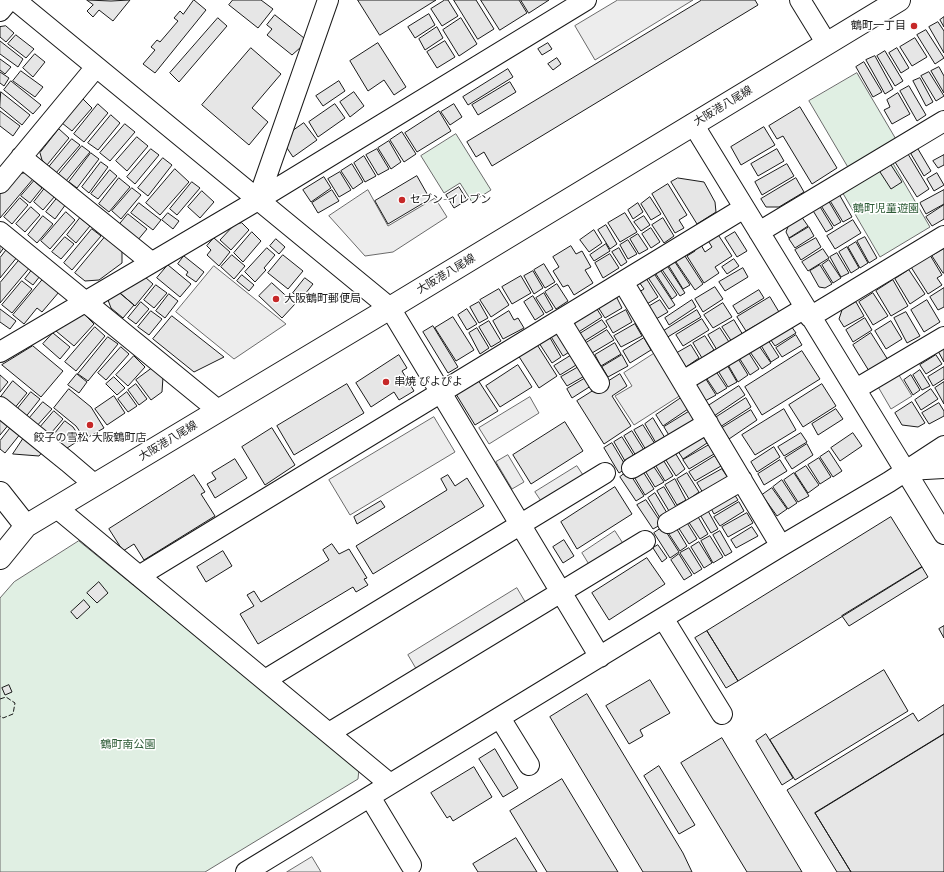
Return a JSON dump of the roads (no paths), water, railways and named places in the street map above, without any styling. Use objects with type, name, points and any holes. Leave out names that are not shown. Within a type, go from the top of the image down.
[{"type":"main road","name":"大阪港八尾線","points":[[0,558],[26,526],[899,0]]},
{"type":"main road","points":[[0,493],[26,526]]},
{"type":"main road","points":[[0,512],[26,526]]},
{"type":"street","points":[[0,11],[9,0]]},
{"type":"street","points":[[15,0],[390,308],[600,656]]},
{"type":"street","points":[[258,200],[328,0]]},
{"type":"street","points":[[0,352],[258,200],[586,0]]},
{"type":"street","points":[[800,0],[827,44]]},
{"type":"street","points":[[0,183],[96,67]]},
{"type":"street","points":[[759,232],[944,121]]},
{"type":"street","points":[[693,124],[807,313],[856,389],[944,534]]},
{"type":"street","points":[[21,157],[152,262]]},
{"type":"street","points":[[139,576],[744,208]]},
{"type":"street","points":[[0,232],[219,410]]},
{"type":"street","points":[[683,381],[944,236]]},
{"type":"street","points":[[623,282],[781,546]]},
{"type":"street","points":[[560,320],[599,383]]},
{"type":"street","points":[[856,389],[944,337]]},
{"type":"street","points":[[0,407],[95,485]]},
{"type":"street","points":[[632,468],[708,423]]},
{"type":"street","points":[[246,872],[781,546],[889,482],[944,446]]},
{"type":"street","points":[[906,470],[944,468]]},
{"type":"street","points":[[265,680],[605,473]]},
{"type":"street","points":[[668,524],[742,480]]},
{"type":"street","points":[[58,508],[390,784]]},
{"type":"street","points":[[329,733],[645,541]]},
{"type":"street","points":[[663,618],[722,714]]},
{"type":"street","points":[[500,718],[529,765]]},
{"type":"street","points":[[370,797],[410,865]]},
{"type":"place","name":"鶴町一丁目","points":[[914,26]]},
{"type":"place","name":"セブン-イレブン","points":[[402,200]]},
{"type":"place","name":"大阪鶴町郵便局","points":[[276,299]]},
{"type":"place","name":"串焼 ぴよぴよ","points":[[386,382]]},
{"type":"place","name":"餃子の雪松 大阪鶴町店","points":[[90,425]]},
{"type":"park label","name":"鶴町児童遊園","points":[[886,209]]},
{"type":"park label","name":"鶴町南公園","points":[[128,745]]}]
